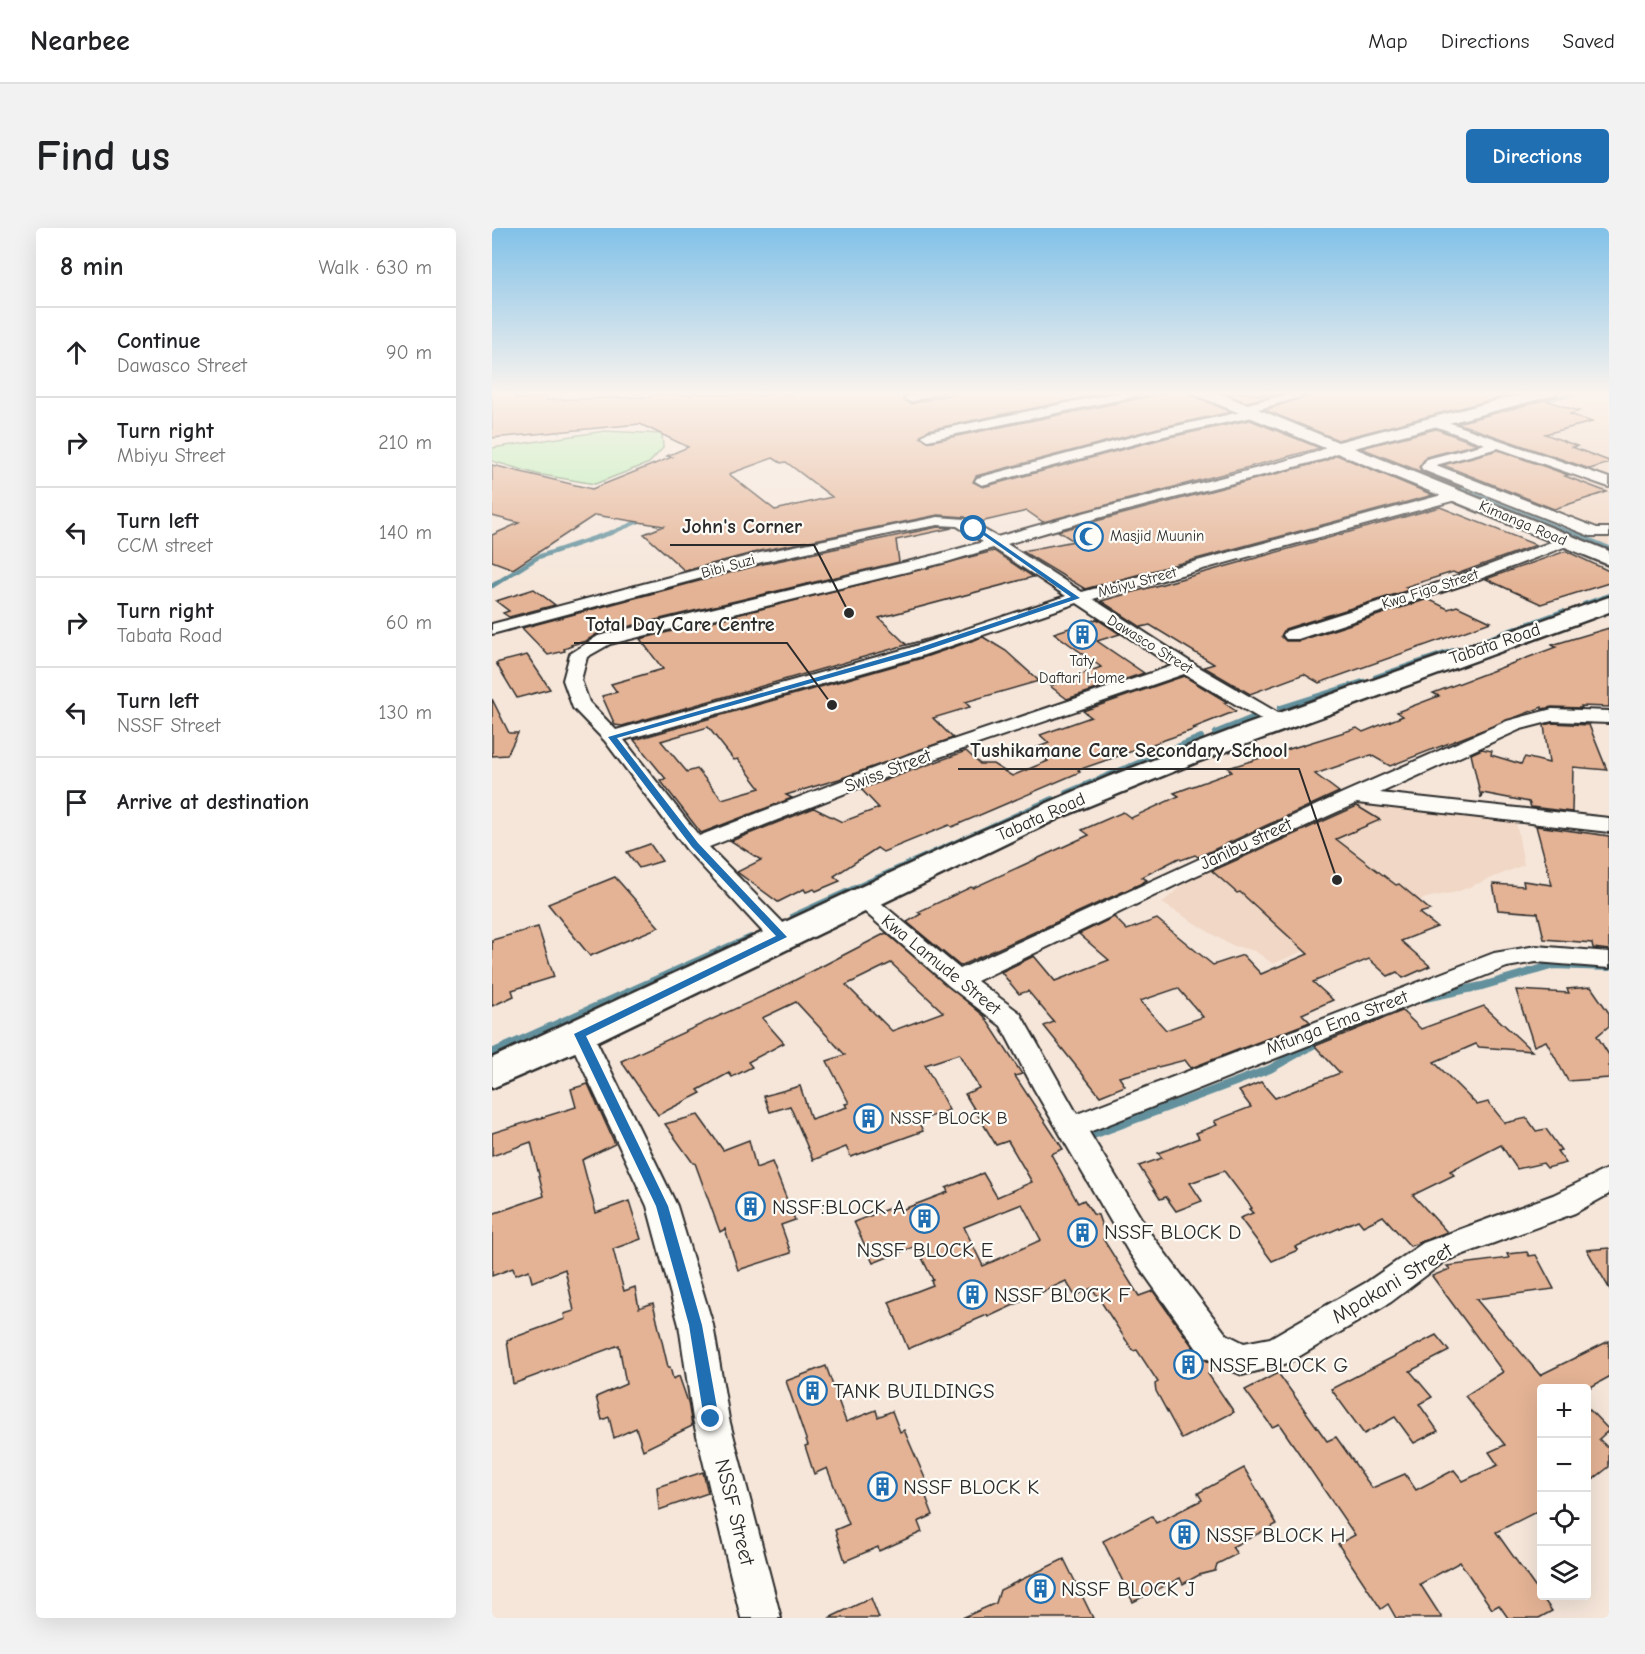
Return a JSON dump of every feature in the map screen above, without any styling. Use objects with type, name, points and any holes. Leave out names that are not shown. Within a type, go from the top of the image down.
[{"type":"main road","name":"Kimanga Road","points":[[1363,457],[1609,559]]},
{"type":"main road","name":"Tabata Road","points":[[492,1074],[861,898],[1059,808],[1278,721],[1609,604]]},
{"type":"street","points":[[982,481],[1073,457]]},
{"type":"street","points":[[782,937],[695,845],[612,737],[580,704],[572,680],[579,654],[604,640],[878,574],[1313,457]]},
{"type":"street","points":[[1451,457],[1432,462],[1428,467],[1594,533],[1609,532]]},
{"type":"street","points":[[1535,457],[1609,483]]},
{"type":"street","name":"Mbiyu Street","points":[[612,737],[915,652],[1077,598],[1458,495]]},
{"type":"street","name":"Bibi Suzi","points":[[494,629],[760,558],[925,523],[960,522],[996,543]]},
{"type":"street","name":"Kwa Figo Street","points":[[1292,635],[1463,580],[1567,541]]},
{"type":"street","name":"Dawasco Street","points":[[996,543],[1186,667],[1278,721]]},
{"type":"street","name":"Swiss Street","points":[[695,845],[915,759],[1186,667]]},
{"type":"street","name":"Janibu street","points":[[958,980],[1351,796],[1514,725],[1552,715],[1609,717]]},
{"type":"street","points":[[1351,796],[1609,825]]},
{"type":"street","name":"Kwa Lamude Street","points":[[861,898],[958,980],[1011,1020],[1044,1082],[1073,1127],[1139,1242],[1214,1345],[1242,1359]]},
{"type":"street","name":"Mfunga Ema Street","points":[[1073,1127],[1503,959],[1536,954],[1609,960]]},
{"type":"street","name":"NSSF Street","points":[[580,1034],[662,1206],[696,1325],[711,1419],[761,1618]]},
{"type":"street","name":"Mpakani Street","points":[[1242,1359],[1276,1352],[1379,1292],[1434,1252],[1564,1204],[1609,1180]]},
{"type":"shaded area","points":[[1389,457],[1609,457],[1609,546]]},
{"type":"shaded area","points":[[1359,805],[1516,822],[1524,865],[1457,892],[1426,898],[1273,964],[1255,951],[1230,945],[1162,903],[1201,868]]},
{"type":"green space","points":[[492,457],[655,457],[649,463],[595,484],[537,474],[492,461]]},
{"type":"building","points":[[672,457],[1049,457],[976,476],[973,482],[983,487],[1095,457],[1287,457],[1043,522],[1027,511],[976,523],[965,517],[938,515],[760,551],[685,571],[644,534],[664,526],[595,515],[513,569],[492,561],[492,535],[519,523],[492,516],[492,465],[592,489]],"holes":[[[773,458],[781,463],[786,462],[832,497],[775,510],[729,474]]]},
{"type":"building","points":[[1333,457],[1341,457],[1433,495],[1085,589],[1022,551],[1074,541],[1058,531],[1325,461]]},
{"type":"building","points":[[1383,457],[1427,457],[1419,467],[1422,472],[1462,488]]},
{"type":"building","points":[[1473,457],[1517,457],[1607,492],[1554,509],[1443,465]]},
{"type":"building","points":[[1555,457],[1598,457],[1609,461],[1609,463],[1590,469]]},
{"type":"building","points":[[1440,507],[1536,545],[1457,574],[1453,572],[1405,587],[1409,590],[1285,629],[1281,636],[1286,641],[1299,641],[1428,599],[1448,609],[1457,606],[1491,622],[1319,683],[1304,674],[1250,694],[1204,667],[1214,664],[1150,625],[1141,627],[1101,601]]},
{"type":"building","points":[[938,527],[952,528],[896,540],[899,562],[597,634],[586,641],[571,645],[564,649],[565,651],[548,655],[522,628],[763,564]]},
{"type":"building","points":[[994,551],[1033,577],[879,618],[907,645],[622,726],[615,725],[602,696],[617,692],[611,684],[663,669],[640,639]]},
{"type":"building","points":[[1566,551],[1609,571],[1609,583],[1541,604],[1486,579]]},
{"type":"building","points":[[534,589],[555,605],[509,617],[503,613],[509,611],[496,601]]},
{"type":"building","points":[[1097,619],[1120,634],[1097,641],[1144,673],[1067,699],[1050,686],[1101,667],[1054,633]]},
{"type":"building","points":[[1609,628],[1609,707],[1581,706],[1582,708],[1542,709],[1542,707],[1390,766],[1371,755],[1315,774],[1339,792],[1198,857],[1195,855],[1181,860],[1179,858],[1142,877],[1147,880],[1140,884],[960,966],[907,922],[921,914],[918,912],[1089,835],[1082,830],[1123,812],[1131,818],[1179,796],[1174,793],[1232,772],[1228,768],[1357,728],[1363,732],[1403,716],[1397,712],[1439,696],[1433,693],[1556,647],[1552,645]]},
{"type":"building","points":[[983,637],[1006,651],[1039,681],[965,702],[970,707],[933,718],[953,738],[839,779],[786,795],[792,798],[701,833],[660,780],[666,779],[634,740],[922,658]],"holes":[[[708,727],[734,760],[738,759],[760,788],[722,799],[697,769],[687,772],[661,741]]]},
{"type":"building","points":[[527,655],[550,689],[517,698],[496,663]]},
{"type":"building","points":[[1184,676],[1227,702],[1224,703],[1236,711],[1193,728],[1196,729],[1078,770],[1080,772],[952,827],[949,825],[883,852],[877,848],[834,876],[840,881],[816,891],[814,889],[806,892],[804,889],[778,902],[737,872],[761,860],[731,841],[814,808],[842,822],[879,808],[861,789],[966,751],[980,764],[993,764],[1012,776],[1048,761],[1033,749],[1049,743],[1040,735],[1091,717],[1083,711]]},
{"type":"building","points":[[492,699],[509,733],[518,733],[507,755],[492,756]]},
{"type":"building","points":[[1552,723],[1589,725],[1607,770],[1573,767],[1572,812],[1531,807],[1529,802],[1482,793],[1481,798],[1471,754],[1482,749],[1492,751],[1491,755],[1521,764],[1525,757],[1549,763],[1544,725]]},
{"type":"building","points":[[1357,806],[1380,820],[1336,839],[1396,885],[1399,884],[1430,910],[1419,913],[1437,927],[1401,941],[1430,966],[1403,978],[1397,972],[1388,976],[1369,959],[1313,982],[1333,1000],[1302,1014],[1310,1022],[1191,1068],[1185,1060],[1119,1077],[1125,1086],[1100,1096],[1044,1026],[1054,1022],[1028,991],[1019,994],[1001,972],[1034,956],[1055,981],[1109,960],[1079,934],[1114,917],[1127,930],[1157,919],[1213,965],[1243,955],[1261,974],[1308,954],[1240,892],[1237,893],[1212,871]],"holes":[[[1178,988],[1203,1017],[1166,1030],[1140,1001]]]},
{"type":"building","points":[[1536,826],[1609,836],[1609,950],[1593,948],[1592,943],[1544,939],[1538,913],[1498,910],[1493,884],[1524,886],[1523,881],[1552,885]]},
{"type":"building","points":[[650,844],[662,861],[639,868],[627,852]]},
{"type":"building","points":[[615,877],[659,927],[590,956],[548,904]]},
{"type":"building","points":[[538,927],[554,977],[512,990],[514,996],[492,1006],[492,940]]},
{"type":"building","points":[[886,933],[984,1016],[1022,1074],[1015,1076],[1063,1149],[1051,1154],[1078,1203],[1084,1200],[1093,1214],[1098,1215],[1106,1238],[1103,1239],[1139,1296],[1153,1291],[1200,1357],[1209,1362],[1214,1369],[1208,1374],[1234,1412],[1182,1439],[1156,1391],[1155,1384],[1158,1382],[1137,1350],[1133,1351],[1092,1288],[1075,1296],[1066,1281],[988,1317],[987,1315],[908,1349],[889,1302],[933,1285],[931,1281],[933,1280],[916,1246],[873,1263],[854,1222],[898,1205],[901,1210],[948,1192],[946,1188],[983,1173],[997,1197],[1032,1182],[1008,1141],[996,1145],[965,1094],[979,1088],[959,1054],[925,1065],[949,1110],[918,1121],[923,1131],[851,1157],[846,1147],[813,1160],[790,1106],[770,1112],[764,1096],[800,1086],[811,1119],[847,1107],[845,1104],[849,1103],[827,1061],[845,1055],[796,1002],[762,1018],[784,1043],[748,1062],[752,1067],[732,1077],[729,1073],[698,1090],[701,1093],[658,1115],[621,1061],[776,990]],"holes":[[[891,963],[943,1012],[892,1031],[846,985]],[[1022,1204],[1041,1240],[983,1266],[964,1227]]]},
{"type":"building","points":[[1591,987],[1609,1013],[1609,1026],[1597,1036],[1609,1055],[1609,1078],[1568,1081],[1546,1041],[1534,1046],[1516,990],[1569,993],[1567,989]]},
{"type":"building","points":[[1484,1006],[1532,1051],[1479,1047],[1476,1044],[1434,1062],[1477,1105],[1488,1102],[1505,1123],[1527,1118],[1536,1131],[1546,1129],[1561,1150],[1557,1151],[1566,1163],[1547,1168],[1543,1163],[1517,1169],[1501,1145],[1450,1171],[1454,1175],[1413,1195],[1447,1232],[1410,1246],[1383,1216],[1363,1226],[1358,1220],[1295,1247],[1298,1250],[1272,1261],[1240,1218],[1253,1213],[1249,1209],[1252,1208],[1224,1171],[1190,1183],[1202,1201],[1176,1211],[1166,1197],[1160,1199],[1139,1166],[1162,1158],[1158,1153],[1199,1138],[1196,1133],[1217,1125],[1214,1121],[1251,1107],[1239,1091],[1261,1082],[1275,1098],[1340,1073],[1315,1046],[1402,1011],[1421,1029]]},
{"type":"building","points":[[588,1084],[615,1144],[582,1160],[596,1213],[629,1201],[641,1239],[613,1249],[624,1291],[635,1287],[639,1308],[653,1303],[668,1367],[670,1367],[673,1379],[679,1376],[688,1402],[692,1426],[643,1450],[636,1428],[614,1438],[609,1417],[602,1420],[596,1397],[626,1384],[619,1345],[513,1384],[507,1340],[565,1319],[564,1314],[574,1311],[565,1269],[532,1282],[529,1270],[515,1275],[513,1268],[492,1276],[492,1214],[544,1196],[531,1142],[492,1156],[492,1133],[576,1107],[571,1089]]},
{"type":"building","name":"NSSF:BLOCK A","points":[[698,1115],[723,1150],[749,1140],[756,1168],[772,1162],[795,1220],[781,1225],[791,1253],[738,1270],[725,1229],[720,1232],[695,1163],[665,1124]]},
{"type":"building","points":[[1609,1248],[1609,1288],[1587,1250]]},
{"type":"building","points":[[1527,1252],[1529,1256],[1536,1255],[1554,1289],[1476,1299],[1540,1375],[1609,1341],[1609,1377],[1591,1387],[1591,1384],[1537,1384],[1537,1512],[1496,1532],[1537,1590],[1537,1600],[1544,1600],[1552,1611],[1539,1618],[1508,1618],[1499,1605],[1492,1609],[1460,1562],[1420,1584],[1442,1618],[1396,1618],[1388,1604],[1381,1609],[1338,1544],[1355,1535],[1279,1424],[1272,1427],[1245,1390],[1278,1373],[1327,1441],[1336,1437],[1372,1488],[1405,1474],[1416,1490],[1454,1470],[1463,1481],[1498,1465],[1489,1452],[1505,1445],[1465,1396],[1503,1372],[1432,1276],[1450,1269],[1447,1266],[1509,1258],[1507,1254]]},
{"type":"building","points":[[1436,1335],[1449,1351],[1410,1371],[1432,1397],[1419,1404],[1438,1431],[1414,1443],[1395,1417],[1364,1434],[1331,1389]]},
{"type":"building","name":"NSSF BLOCK K","points":[[826,1366],[846,1422],[876,1410],[878,1417],[892,1411],[900,1432],[904,1430],[931,1492],[925,1494],[933,1515],[918,1522],[922,1532],[879,1551],[878,1547],[845,1561],[835,1530],[849,1524],[827,1468],[814,1474],[805,1446],[808,1445],[786,1381]]},
{"type":"building","points":[[1591,1411],[1609,1430],[1599,1439],[1609,1449],[1609,1467],[1591,1481]]},
{"type":"building","name":"NSSF BLOCK H","points":[[1244,1468],[1277,1524],[1232,1547],[1237,1554],[1217,1564],[1215,1571],[1199,1575],[1183,1584],[1180,1578],[1133,1602],[1103,1541],[1152,1516],[1156,1523],[1202,1500],[1198,1493]]},
{"type":"building","points":[[703,1472],[708,1493],[659,1510],[657,1487]]},
{"type":"building","name":"NSSF BLOCK J","points":[[1064,1559],[1093,1618],[962,1618],[996,1603],[1000,1590]]},
{"type":"building","points":[[871,1598],[879,1618],[829,1618]]},
{"type":"waterway","points":[[1414,468],[1574,534]]},
{"type":"waterway","points":[[612,532],[647,518]]},
{"type":"waterway","points":[[492,586],[538,557],[612,532]]},
{"type":"waterway","points":[[608,534],[612,532]]},
{"type":"waterway","points":[[1571,532],[1609,548]]},
{"type":"waterway","points":[[1584,604],[1609,595]]},
{"type":"waterway","points":[[1470,645],[1563,611]]},
{"type":"waterway","points":[[1375,677],[1457,649]]},
{"type":"waterway","points":[[1279,708],[1364,681]]},
{"type":"waterway","points":[[1215,733],[1257,716]]},
{"type":"waterway","points":[[1066,793],[1201,737]]},
{"type":"waterway","points":[[793,916],[1052,799]]},
{"type":"waterway","points":[[733,945],[751,937]]},
{"type":"waterway","points":[[492,1053],[736,944]]},
{"type":"waterway","points":[[1425,998],[1482,986],[1554,965],[1609,967]]},
{"type":"waterway","points":[[1085,1138],[1270,1069],[1329,1036]]},
{"type":"place","name":"Masjid Muunin","points":[[1089,536]]},
{"type":"place","name":"John's Corner","points":[[849,613]]},
{"type":"place","name":"Taty Daftari Home","points":[[1082,634]]},
{"type":"place","name":"Total Day Care Centre","points":[[832,705]]},
{"type":"place","name":"Tushikamane Care Secondary School","points":[[1337,880]]},
{"type":"place","name":"NSSF BLOCK B","points":[[869,1118]]},
{"type":"place","name":"NSSF:BLOCK A","points":[[751,1207]]},
{"type":"place","name":"NSSF BLOCK E","points":[[925,1219]]},
{"type":"place","name":"NSSF BLOCK D","points":[[1083,1232]]},
{"type":"place","name":"NSSF BLOCK F","points":[[973,1295]]},
{"type":"place","name":"NSSF BLOCK G","points":[[1188,1365]]},
{"type":"place","name":"TANK BUILDINGS","points":[[812,1391]]},
{"type":"place","name":"NSSF BLOCK K","points":[[882,1487]]},
{"type":"place","name":"NSSF BLOCK H","points":[[1185,1535]]},
{"type":"place","name":"NSSF BLOCK J","points":[[1040,1589]]},
{"type":"route","points":[[711,1419],[696,1325],[662,1206],[580,1034],[782,937],[695,845],[612,737],[769,691],[915,652],[1018,620],[1077,598],[974,529]]}]
